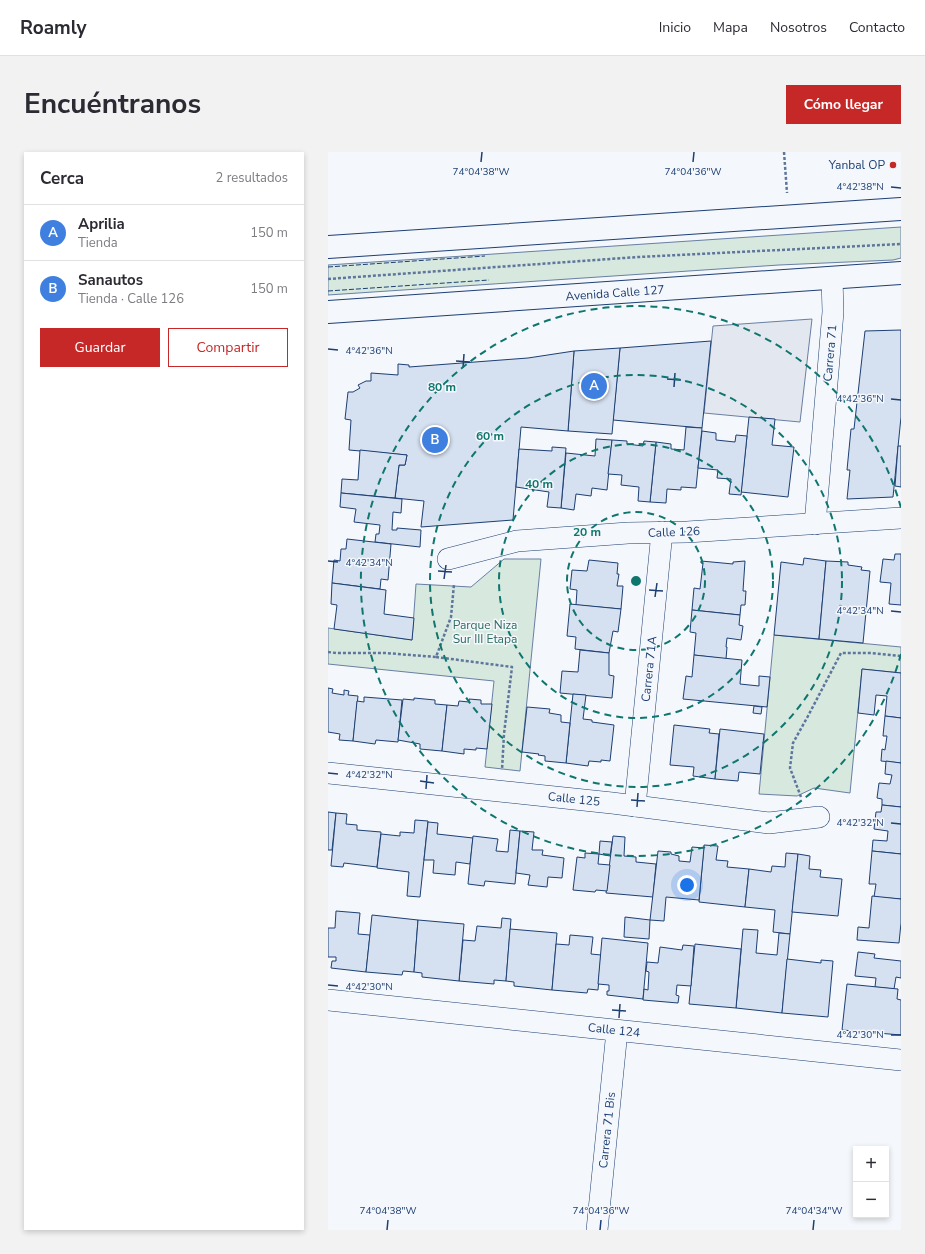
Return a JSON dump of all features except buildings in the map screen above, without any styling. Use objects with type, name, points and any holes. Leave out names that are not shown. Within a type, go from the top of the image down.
[{"type":"main road","points":[[328,247],[901,209]]},
{"type":"main road","name":"Avenida Calle 127","points":[[328,312],[901,273]]},
{"type":"street","name":"Carrera 71","points":[[815,524],[833,312],[832,278]]},
{"type":"street","name":"Calle 126","points":[[448,559],[517,541],[628,533],[815,524],[901,518]]},
{"type":"street","name":"Carrera 71A","points":[[635,806],[662,532]]},
{"type":"street","name":"Calle 125","points":[[328,773],[635,806],[769,823],[819,817]]},
{"type":"street","name":"Calle 124","points":[[328,1000],[901,1060]]},
{"type":"street","name":"Carrera 71 Bis","points":[[596,1230],[617,1030]]},
{"type":"path","points":[[784,152],[790,217]]},
{"type":"path","points":[[328,279],[638,257],[901,244]]},
{"type":"path","points":[[436,657],[451,617],[454,584]]},
{"type":"path","points":[[328,652],[385,653],[436,657],[512,667],[504,734],[502,771]]},
{"type":"path","points":[[801,797],[790,768],[793,743],[841,653],[871,653],[901,656]]},
{"type":"green space","points":[[901,227],[901,258],[893,260],[779,265],[328,295],[328,265]]},
{"type":"green space","name":"Parque Niza Sur III Etapa","points":[[504,559],[541,559],[520,771],[485,767],[494,681],[328,664],[328,628],[412,640],[416,584],[471,587]]},
{"type":"green space","points":[[774,635],[901,647],[901,673],[862,669],[850,793],[814,788],[797,796],[759,794]]},
{"type":"shaded area","points":[[812,319],[800,422],[704,413],[713,326]]},
{"type":"fence","points":[[328,267],[485,256]]},
{"type":"fence","points":[[328,291],[489,280]]},
{"type":"place","name":"Yanbal OP","points":[[893,165]]},
{"type":"place","name":"Aprilia","points":[[594,386]]},
{"type":"place","name":"Sanautos","points":[[435,440]]}]
